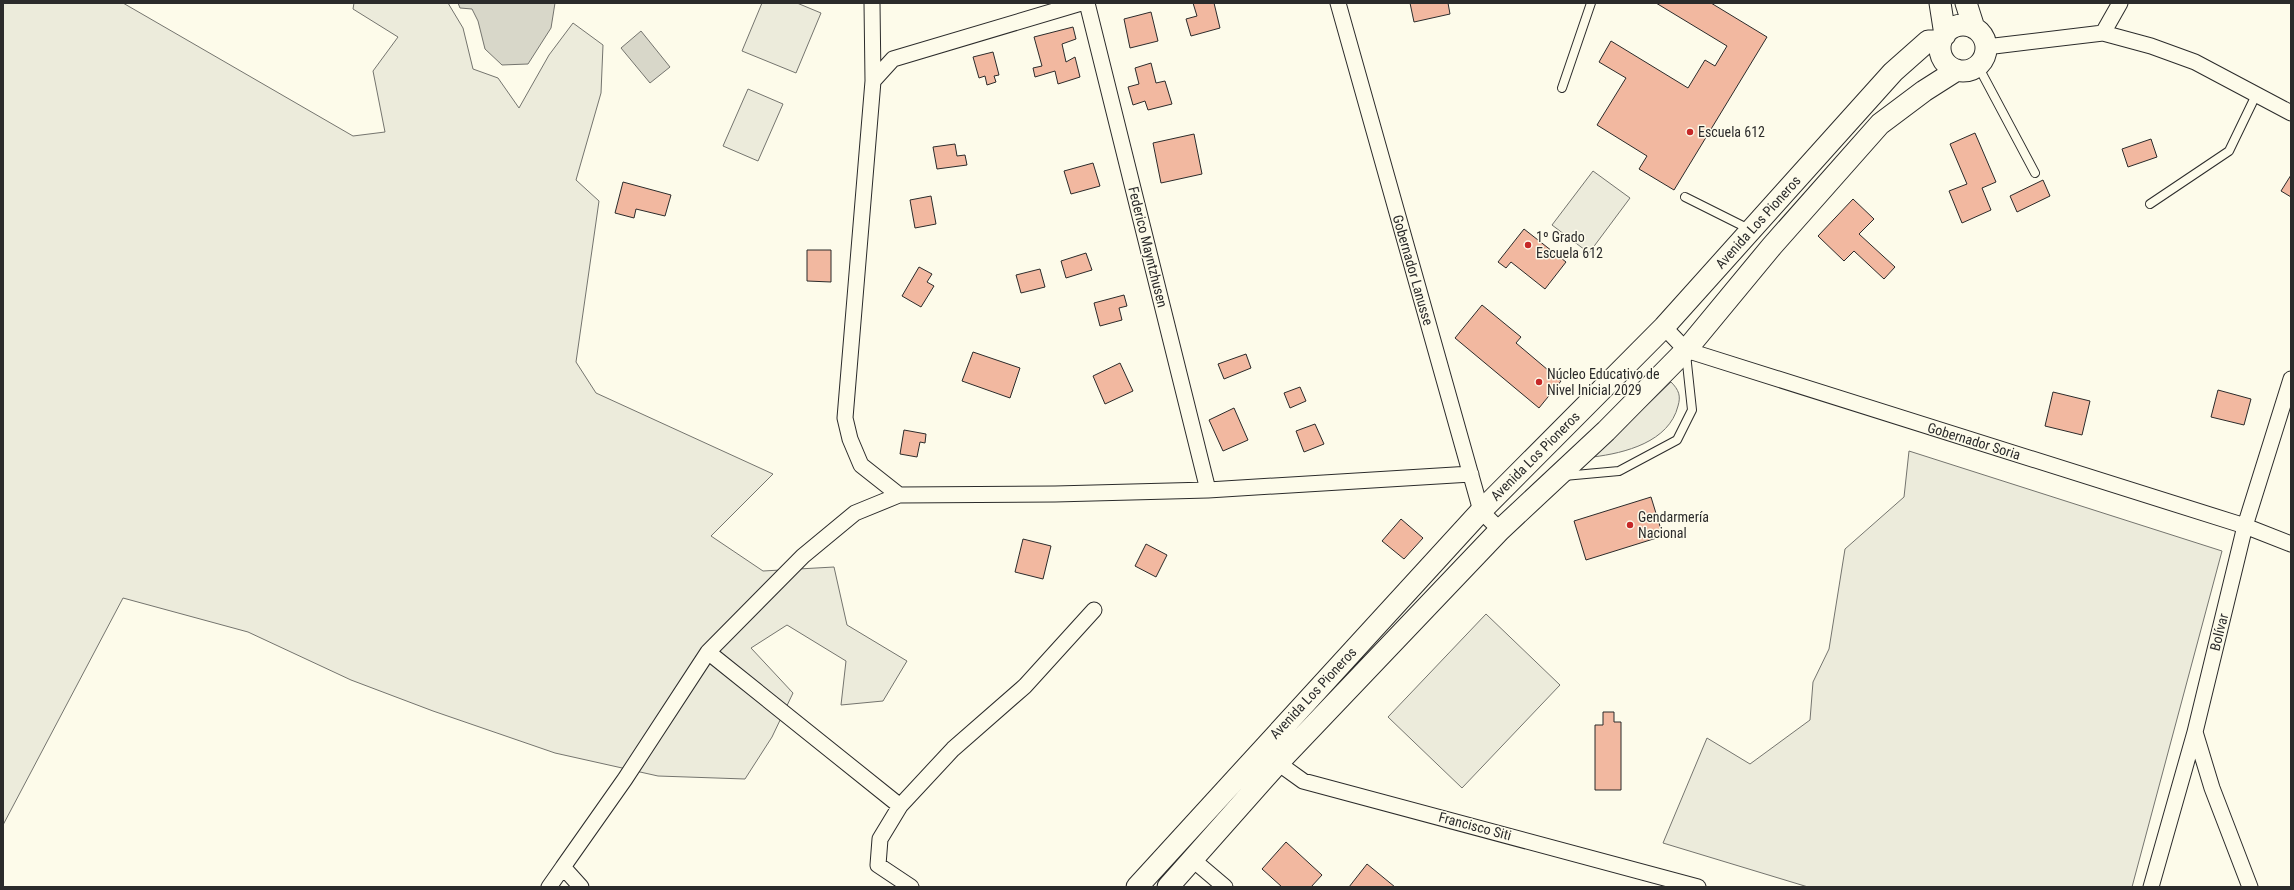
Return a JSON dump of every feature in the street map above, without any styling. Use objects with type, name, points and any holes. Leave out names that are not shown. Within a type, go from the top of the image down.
[{"type":"main road","points":[[1940,3],[1943,38],[1942,56],[1945,62],[1957,70],[1964,71],[1978,66],[1985,54],[1986,47],[1982,35],[1974,28],[1961,25],[1949,30],[1943,38]]},
{"type":"main road","points":[[1966,3],[1974,28]]},
{"type":"main road","name":"Avenida Los Pioneros","points":[[1137,887],[1261,749],[1480,511],[1664,327],[1893,72],[1928,41],[1943,38]]},
{"type":"main road","name":"Avenida Los Pioneros","points":[[1168,887],[1278,763],[1500,530],[1558,476],[1686,350],[1772,246],[1880,124],[1924,90],[1957,70]]},
{"type":"street","points":[[872,3],[873,81],[845,418],[850,439],[861,465],[899,495]]},
{"type":"street","points":[[873,81],[893,59],[1081,3]]},
{"type":"street","name":"Federico Mayntzhusen","points":[[1087,3],[1208,490]]},
{"type":"street","name":"Gobernador Lanusse","points":[[1338,3],[1471,474],[1480,511]]},
{"type":"street","points":[[2103,33],[2120,3]]},
{"type":"street","points":[[1986,47],[2103,33],[2151,46],[2195,62],[2291,113]]},
{"type":"street","name":"Gobernador Soria","points":[[1664,327],[1686,350],[2246,526],[2291,544]]},
{"type":"street","name":"Bolívar","points":[[2151,887],[2195,732],[2246,526],[2291,379]]},
{"type":"street","points":[[549,887],[625,779],[708,652],[803,556],[855,513],[899,495],[1055,494],[1208,490],[1471,474]]},
{"type":"street","points":[[1480,511],[1500,530]]},
{"type":"street","points":[[911,887],[878,865],[880,838],[900,806],[953,749],[1025,686],[1094,610]]},
{"type":"street","points":[[708,652],[900,806]]},
{"type":"street","points":[[2195,732],[2212,788],[2250,887]]},
{"type":"street","name":"Francisco Siti","points":[[1261,749],[1303,781],[1698,887]]},
{"type":"street","points":[[1192,859],[1225,887]]},
{"type":"street","points":[[563,867],[581,887]]},
{"type":"lane","points":[[1562,88],[1591,3]]},
{"type":"lane","points":[[1978,66],[2035,173]]},
{"type":"lane","points":[[2150,204],[2229,151],[2256,95]]},
{"type":"lane","points":[[1685,197],[1751,230]]},
{"type":"lane","points":[[1558,476],[1619,471],[1677,440],[1692,410],[1686,350]]},
{"type":"shaded area","points":[[3,3],[123,3],[353,136],[385,132],[373,71],[398,37],[353,9],[354,3],[448,3],[463,28],[473,69],[498,78],[519,108],[549,55],[573,23],[603,45],[601,93],[576,180],[599,201],[576,362],[596,393],[773,474],[711,536],[763,571],[834,567],[847,625],[907,661],[883,701],[841,705],[846,661],[787,625],[751,648],[793,693],[772,737],[745,779],[658,776],[555,753],[433,711],[351,680],[248,632],[123,598],[3,825]]},
{"type":"shaded area","points":[[458,3],[555,3],[551,28],[528,64],[502,65],[485,49],[478,21],[472,9],[460,8]]},
{"type":"shaded area","points":[[762,3],[797,3],[821,13],[796,73],[742,51]]},
{"type":"shaded area","points":[[641,31],[670,67],[650,83],[621,48]]},
{"type":"shaded area","points":[[748,89],[783,104],[758,161],[723,146]]},
{"type":"shaded area","points":[[1593,171],[1630,198],[1589,253],[1552,225]]},
{"type":"shaded area","points":[[1671,382],[1678,390],[1679,399],[1673,418],[1665,429],[1656,437],[1632,449],[1593,457]]},
{"type":"shaded area","points":[[1909,451],[2222,551],[2132,887],[1808,887],[1663,843],[1707,738],[1750,764],[1810,720],[1813,682],[1829,649],[1845,549],[1904,497]]},
{"type":"shaded area","points":[[1486,614],[1560,685],[1462,788],[1388,717]]},
{"type":"building","points":[[1193,3],[1214,3],[1220,28],[1191,36],[1186,19],[1197,16]]},
{"type":"building","points":[[1410,3],[1448,3],[1450,14],[1414,22]]},
{"type":"building","points":[[1656,3],[1711,3],[1767,37],[1674,190],[1639,169],[1647,156],[1597,125],[1626,78],[1599,62],[1611,41],[1688,88],[1705,60],[1715,66],[1727,46]]},
{"type":"building","points":[[1151,12],[1158,41],[1130,48],[1124,19]]},
{"type":"building","points":[[1073,27],[1076,39],[1062,44],[1066,62],[1075,57],[1080,77],[1058,84],[1055,71],[1035,77],[1033,68],[1042,66],[1034,37]]},
{"type":"building","points":[[993,52],[999,75],[994,76],[996,82],[987,85],[985,76],[979,78],[973,57]]},
{"type":"building","points":[[1151,63],[1156,83],[1165,81],[1172,104],[1148,110],[1145,101],[1133,105],[1128,87],[1139,84],[1135,68]]},
{"type":"building","points":[[1975,133],[1996,182],[1982,188],[1991,210],[1962,223],[1949,191],[1967,184],[1950,144]]},
{"type":"building","points":[[1194,134],[1202,174],[1161,183],[1153,143]]},
{"type":"building","points":[[2151,139],[2157,157],[2128,167],[2122,149]]},
{"type":"building","points":[[955,144],[957,156],[965,155],[967,165],[937,169],[933,147]]},
{"type":"building","points":[[1093,163],[1100,186],[1071,194],[1064,171]]},
{"type":"building","points":[[2291,175],[2291,197],[2281,191]]},
{"type":"building","points":[[2043,180],[2050,196],[2017,212],[2010,196]]},
{"type":"building","points":[[623,182],[671,195],[665,216],[636,209],[634,218],[615,213]]},
{"type":"building","points":[[931,196],[936,224],[915,228],[910,200]]},
{"type":"building","points":[[1853,199],[1874,219],[1859,234],[1895,267],[1884,279],[1854,251],[1844,261],[1818,236]]},
{"type":"building","name":"1º Grado Escuela 612","points":[[1524,229],[1566,262],[1545,289],[1511,262],[1506,268],[1498,262]]},
{"type":"building","points":[[807,250],[831,250],[831,282],[807,281]]},
{"type":"building","points":[[1086,253],[1092,270],[1066,278],[1061,261]]},
{"type":"building","points":[[919,267],[932,274],[927,282],[934,286],[921,307],[902,296]]},
{"type":"building","points":[[1040,269],[1045,287],[1021,293],[1016,275]]},
{"type":"building","points":[[1124,295],[1127,306],[1119,308],[1122,320],[1100,326],[1094,303]]},
{"type":"building","points":[[1482,305],[1521,337],[1516,343],[1561,381],[1539,408],[1455,338]]},
{"type":"building","points":[[973,352],[1020,368],[1010,398],[962,381]]},
{"type":"building","points":[[1246,354],[1251,368],[1224,379],[1218,364]]},
{"type":"building","points":[[1120,363],[1133,391],[1105,404],[1093,376]]},
{"type":"building","points":[[1300,387],[1306,401],[1290,408],[1284,393]]},
{"type":"building","points":[[2218,390],[2251,399],[2244,425],[2211,417]]},
{"type":"building","points":[[2053,392],[2090,401],[2082,435],[2045,426]]},
{"type":"building","points":[[1234,408],[1248,440],[1223,451],[1209,420]]},
{"type":"building","points":[[1315,424],[1324,444],[1304,452],[1296,431]]},
{"type":"building","points":[[904,430],[926,434],[925,443],[920,442],[917,457],[900,454]]},
{"type":"building","points":[[1651,497],[1663,536],[1586,560],[1574,521]]},
{"type":"building","points":[[1401,519],[1423,538],[1404,559],[1382,541]]},
{"type":"building","points":[[1023,539],[1051,546],[1043,579],[1015,572]]},
{"type":"building","points":[[1146,544],[1167,555],[1156,577],[1135,566]]},
{"type":"building","points":[[1603,712],[1614,712],[1614,722],[1621,722],[1621,790],[1595,790],[1595,725],[1603,725]]},
{"type":"building","points":[[1286,842],[1322,875],[1311,887],[1282,887],[1262,869]]},
{"type":"building","points":[[1367,864],[1395,887],[1349,887]]},
{"type":"place","name":"Escuela 612","points":[[1690,132]]},
{"type":"place","name":"1º Grado Escuela 612","points":[[1528,245]]},
{"type":"place","name":"Núcleo Educativo de Nivel Inicial 2029","points":[[1539,382]]},
{"type":"place","name":"Gendarmería Nacional","points":[[1630,525]]}]
